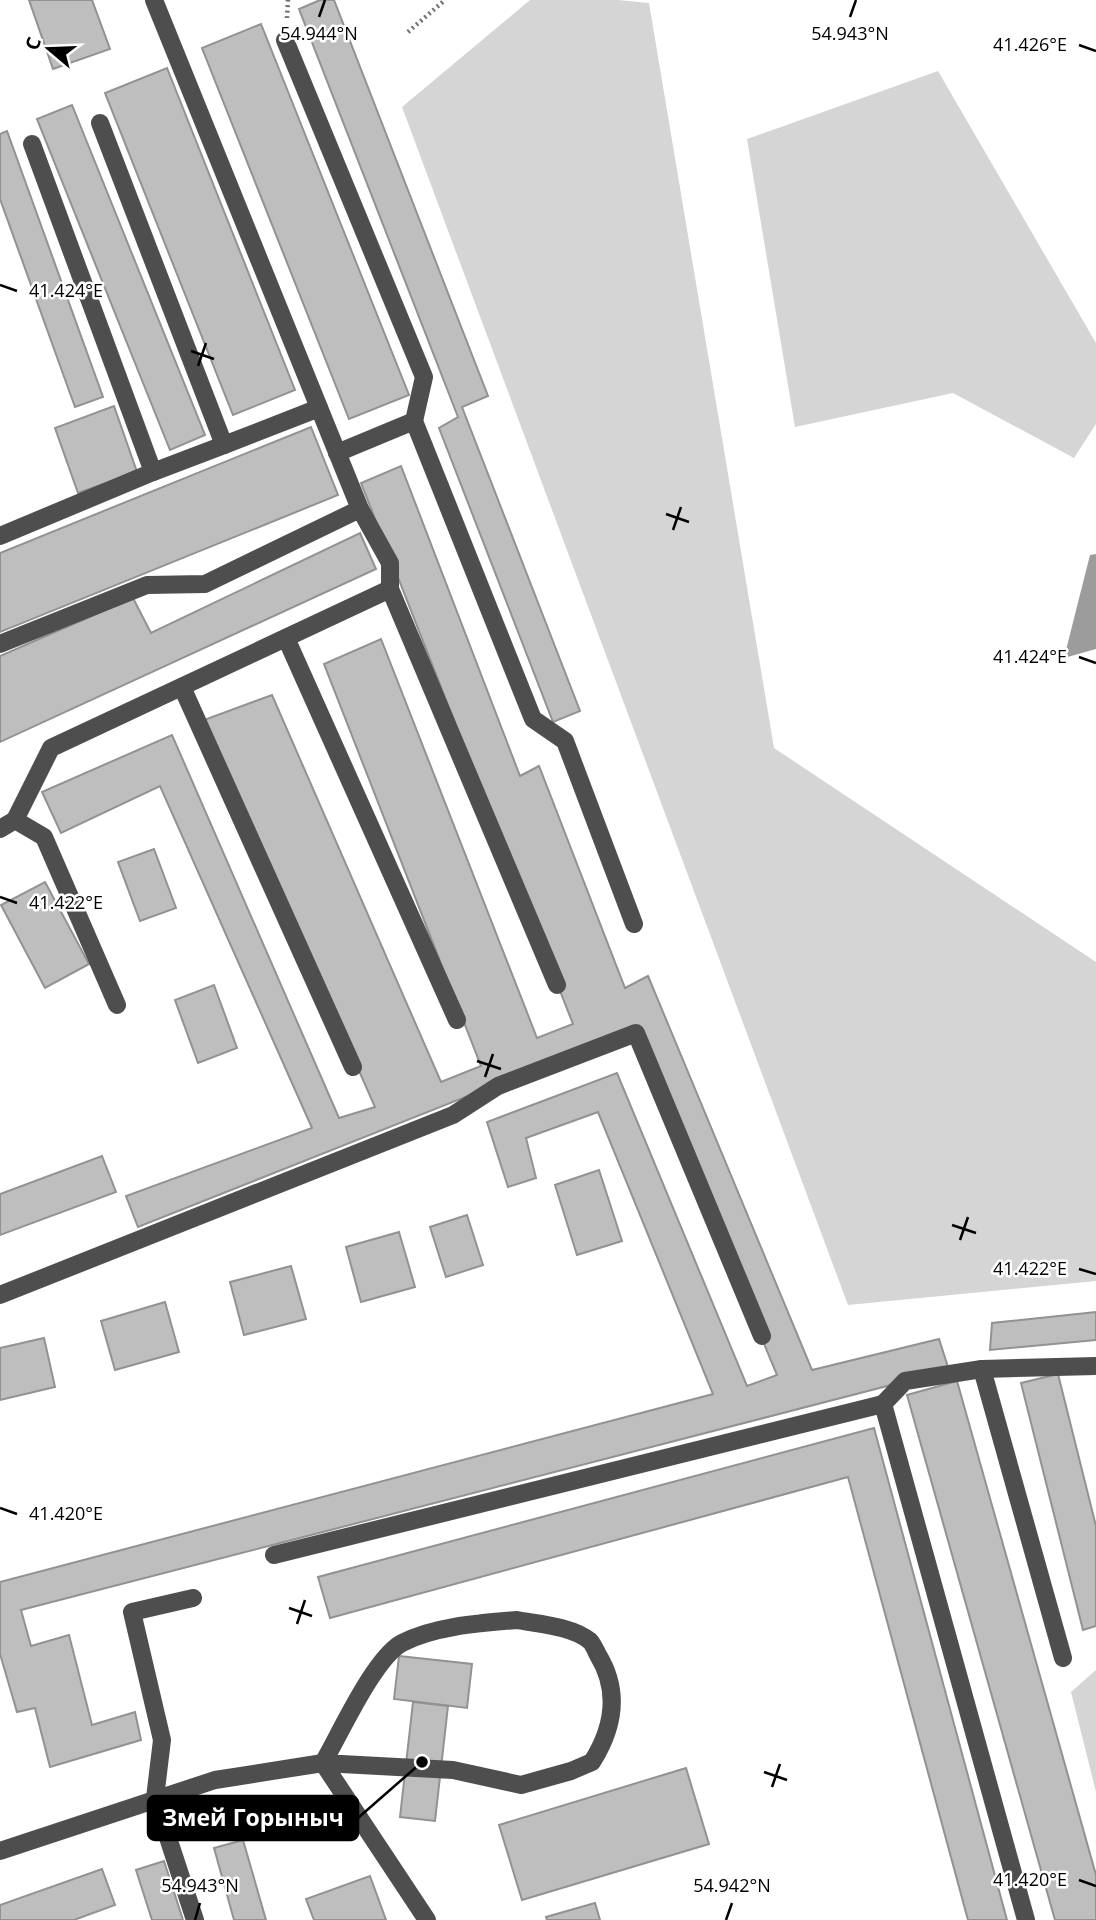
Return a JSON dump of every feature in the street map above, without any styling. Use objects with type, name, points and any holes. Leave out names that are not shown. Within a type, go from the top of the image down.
[{"type":"lane","points":[[155,0],[360,509],[390,563],[390,589],[556,985]]},
{"type":"lane","points":[[285,40],[424,377],[415,421],[533,719],[565,741],[634,924]]},
{"type":"lane","points":[[100,123],[224,445]]},
{"type":"lane","points":[[32,144],[153,472]]},
{"type":"lane","points":[[0,536],[153,472],[319,408]]},
{"type":"lane","points":[[337,453],[415,421]]},
{"type":"lane","points":[[0,644],[147,585],[205,584],[360,509]]},
{"type":"lane","points":[[117,1005],[44,837],[8,825],[51,748],[390,589]]},
{"type":"lane","points":[[286,638],[457,1020]]},
{"type":"lane","points":[[182,687],[353,1068]]},
{"type":"lane","points":[[0,1295],[453,1115],[498,1086],[636,1033],[762,1336]]},
{"type":"lane","points":[[274,1555],[883,1404],[905,1381],[982,1369],[1096,1366]]},
{"type":"lane","points":[[982,1369],[1063,1658]]},
{"type":"lane","points":[[883,1404],[1026,1920]]},
{"type":"lane","points":[[193,1598],[132,1612],[162,1740],[155,1798],[195,1920]]},
{"type":"lane","points":[[0,1851],[215,1780],[323,1763],[453,1770],[521,1785],[592,1762],[608,1726],[614,1694],[605,1667],[590,1641],[560,1628],[517,1620],[462,1625],[401,1643],[380,1664],[323,1763]]},
{"type":"lane","points":[[323,1763],[426,1920]]},
{"type":"path","points":[[408,32],[445,0]]},
{"type":"shaded area","points":[[530,0],[618,0],[649,3],[774,748],[1096,962],[1096,1281],[848,1305],[402,107]]},
{"type":"shaded area","points":[[938,71],[1096,343],[1096,424],[1074,458],[953,393],[795,427],[747,139]]},
{"type":"shaded area","points":[[1096,554],[1096,649],[1064,658],[1090,555]]},
{"type":"shaded area","points":[[1096,1670],[1096,1792],[1071,1692]]},
{"type":"building","points":[[29,0],[92,0],[110,49],[53,69]]},
{"type":"building","points":[[320,0],[334,0],[488,396],[462,407],[580,711],[553,722],[439,428],[458,417],[299,9]]},
{"type":"building","points":[[261,24],[409,395],[349,419],[202,48]]},
{"type":"building","points":[[167,68],[295,390],[233,415],[105,93]]},
{"type":"building","points":[[72,105],[205,435],[170,450],[37,119]]},
{"type":"building","points":[[7,131],[103,397],[75,407],[0,199],[0,134]]},
{"type":"building","points":[[114,406],[137,472],[78,493],[55,428]]},
{"type":"building","points":[[311,427],[338,495],[0,632],[0,553]]},
{"type":"building","points":[[401,466],[520,776],[539,766],[625,988],[648,976],[812,1370],[939,1339],[949,1370],[21,1610],[31,1646],[69,1635],[92,1725],[135,1712],[141,1740],[50,1767],[35,1708],[17,1712],[0,1654],[0,1582],[713,1394],[598,1112],[526,1138],[536,1178],[508,1187],[487,1122],[617,1073],[747,1386],[777,1375],[634,1030],[138,1227],[126,1196],[312,1128],[160,786],[61,833],[42,792],[172,735],[339,1118],[375,1107],[204,720],[272,695],[441,1082],[481,1066],[324,664],[381,639],[537,1038],[573,1024],[361,483]]},
{"type":"building","points":[[360,533],[376,569],[0,742],[0,656],[133,598],[151,633]]},
{"type":"building","points":[[154,849],[176,908],[140,921],[118,862]]},
{"type":"building","points":[[45,882],[89,964],[45,988],[1,905]]},
{"type":"building","points":[[214,985],[237,1048],[198,1063],[175,1000]]},
{"type":"building","points":[[102,1156],[116,1192],[0,1235],[0,1194]]},
{"type":"building","points":[[599,1170],[622,1241],[577,1255],[555,1185]]},
{"type":"building","points":[[467,1215],[483,1265],[446,1277],[430,1227]]},
{"type":"building","points":[[399,1232],[415,1287],[361,1302],[346,1247]]},
{"type":"building","points":[[291,1266],[306,1319],[244,1335],[230,1282]]},
{"type":"building","points":[[165,1302],[179,1352],[115,1370],[101,1321]]},
{"type":"building","points":[[1096,1312],[1096,1340],[990,1350],[992,1323]]},
{"type":"building","points":[[44,1338],[55,1387],[0,1400],[0,1348]]},
{"type":"building","points":[[1058,1374],[1096,1526],[1096,1626],[1083,1630],[1021,1383]]},
{"type":"building","points":[[957,1381],[1096,1875],[1096,1920],[1055,1920],[907,1395]]},
{"type":"building","points":[[874,1428],[1007,1920],[968,1920],[848,1477],[330,1618],[318,1577]]},
{"type":"building","points":[[399,1656],[472,1664],[467,1708],[394,1699]]},
{"type":"building","points":[[413,1702],[448,1706],[435,1821],[400,1817]]},
{"type":"building","points":[[686,1768],[709,1844],[522,1900],[499,1825]]},
{"type":"building","points":[[243,1840],[266,1920],[234,1920],[214,1848]]},
{"type":"building","points":[[164,1861],[183,1920],[152,1920],[136,1870]]},
{"type":"building","points":[[102,1869],[115,1905],[74,1920],[0,1920],[0,1905]]},
{"type":"building","points":[[370,1876],[386,1920],[314,1920],[306,1899]]},
{"type":"building","points":[[595,1903],[600,1920],[547,1920],[546,1917]]},
{"type":"place","name":"Змей Горыныч","points":[[422,1762]]}]
